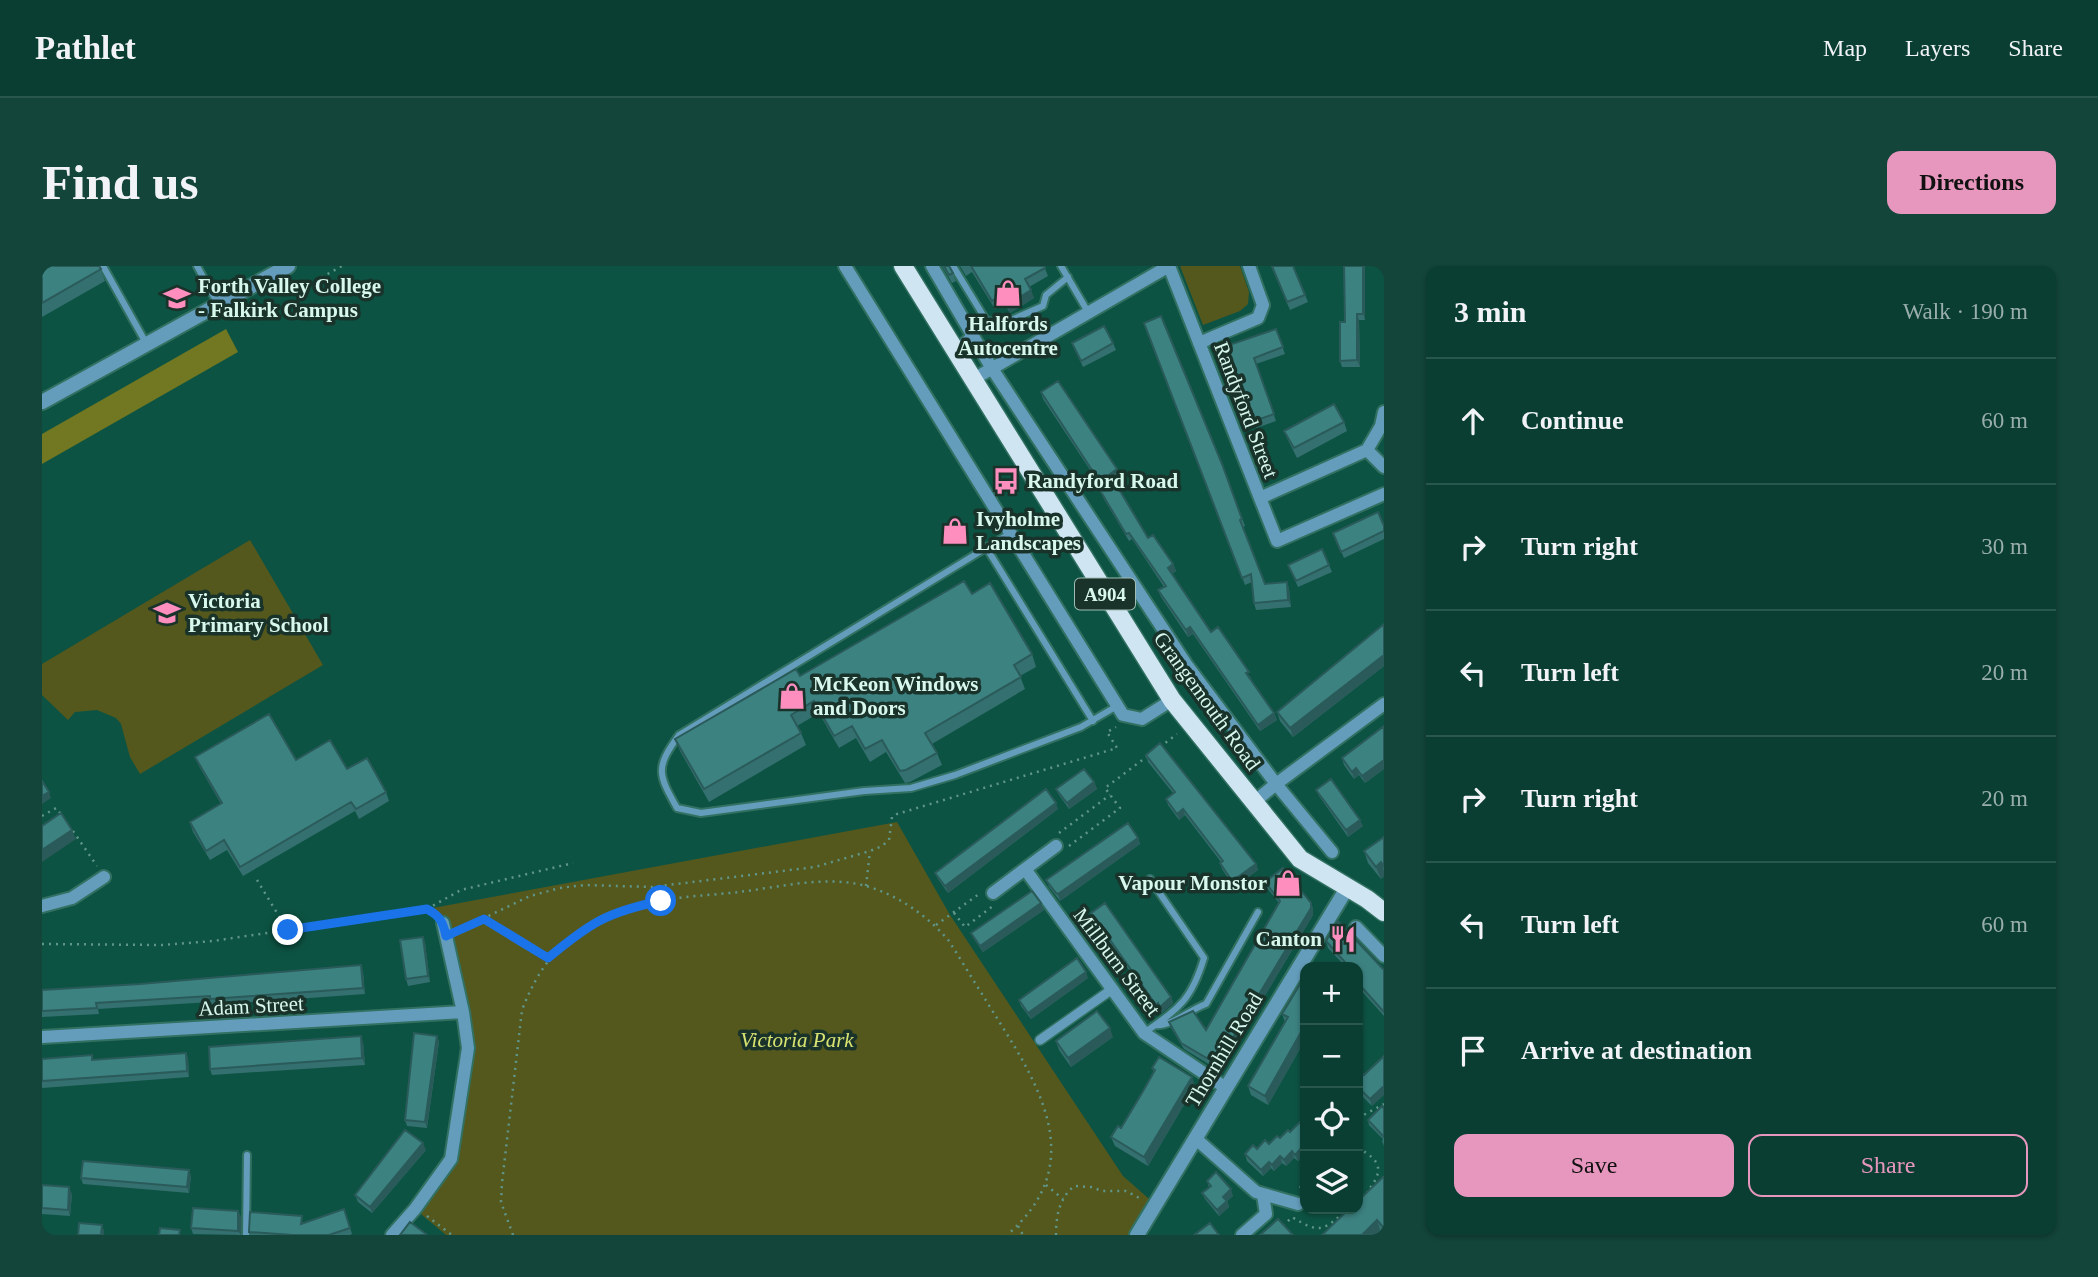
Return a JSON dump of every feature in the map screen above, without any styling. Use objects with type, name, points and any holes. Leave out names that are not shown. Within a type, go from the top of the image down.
[{"type":"main road","name":"Grangemouth Road","points":[[903,266],[1172,700],[1300,859],[1347,888]]},
{"type":"main road","name":"A904","points":[[1347,888],[1384,912]]},
{"type":"street","points":[[42,402],[288,266]]},
{"type":"street","points":[[845,266],[1123,715],[1132,719],[1150,716],[1172,700]]},
{"type":"street","name":"Grangemouth Road","points":[[932,266],[991,367],[1186,664],[1276,784],[1332,852]]},
{"type":"street","points":[[972,380],[1169,266]]},
{"type":"street","name":"Randyford Street","points":[[1169,266],[1260,498],[1367,450]]},
{"type":"street","points":[[1199,343],[1258,318],[1263,305],[1249,266]]},
{"type":"street","points":[[1384,412],[1381,426],[1367,450],[1384,467]]},
{"type":"street","points":[[1260,498],[1277,541],[1384,494]]},
{"type":"street","points":[[1253,803],[1384,704]]},
{"type":"street","points":[[994,898],[1025,869],[1060,848]]},
{"type":"street","name":"Millburn Street","points":[[1025,869],[1144,1033],[1226,1088]]},
{"type":"street","points":[[42,906],[72,898],[104,877]]},
{"type":"street","name":"Thornhill Road","points":[[1137,1235],[1347,888]]},
{"type":"street","points":[[1356,927],[1384,956]]},
{"type":"street","points":[[392,1235],[415,1209],[451,1159],[468,1048],[463,1012],[444,929]]},
{"type":"street","points":[[1040,1040],[1111,990]]},
{"type":"street","name":"Adam Street","points":[[42,1037],[463,1012]]},
{"type":"street","points":[[1195,1138],[1256,1192],[1298,1204]]},
{"type":"street","points":[[1242,1235],[1266,1214],[1263,1195]]},
{"type":"lane","points":[[103,266],[147,345]]},
{"type":"lane","points":[[953,266],[986,320],[1002,324],[1042,306],[1046,295],[1068,278]]},
{"type":"lane","points":[[1062,266],[1088,312]]},
{"type":"lane","points":[[197,267],[219,305]]},
{"type":"lane","points":[[953,349],[986,320]]},
{"type":"lane","points":[[1009,534],[679,735],[664,756],[661,780],[677,808],[701,813],[864,791],[911,788],[955,775],[1082,727],[1117,706]]},
{"type":"lane","points":[[986,547],[1093,721]]},
{"type":"lane","points":[[1144,1033],[1180,1007],[1197,982],[1203,958],[1150,879]]},
{"type":"lane","points":[[1156,1025],[1169,1024],[1206,1003],[1258,912]]},
{"type":"lane","points":[[246,1235],[247,1155]]},
{"type":"path","points":[[297,291],[342,266]]},
{"type":"path","points":[[427,909],[437,914],[444,929],[484,919],[530,896],[560,888],[584,885],[666,886],[815,867],[882,846],[889,840],[892,817],[897,814],[1117,748],[1107,732],[1132,719]]},
{"type":"path","points":[[1060,848],[1120,808],[1105,788],[1190,723]]},
{"type":"path","points":[[42,817],[56,808],[64,819]]},
{"type":"path","points":[[72,831],[104,877]]},
{"type":"path","points":[[866,886],[870,851]]},
{"type":"path","points":[[42,944],[162,945],[213,941],[427,909],[461,891],[573,863]]},
{"type":"path","points":[[257,880],[288,930]]},
{"type":"path","points":[[513,1235],[501,1202],[523,1010],[532,984],[548,958],[577,934],[604,917],[632,907],[825,881],[866,886],[914,908],[936,925],[949,941],[1028,1068],[1042,1098],[1050,1129],[1050,1158],[1046,1185],[1018,1226],[1007,1235]]},
{"type":"path","points":[[936,925],[952,914],[965,927],[994,898]]},
{"type":"path","points":[[484,919],[548,958]]},
{"type":"path","points":[[1363,1115],[1384,1104]]},
{"type":"path","points":[[1363,1151],[1376,1162],[1380,1174],[1363,1197]]},
{"type":"path","points":[[1046,1185],[1063,1199]]},
{"type":"path","points":[[1056,1235],[1058,1213],[1063,1199],[1074,1186],[1083,1185],[1102,1191],[1126,1191],[1154,1209]]},
{"type":"path","points":[[415,1209],[440,1224],[452,1235]]},
{"type":"path","points":[[1276,1232],[1292,1217],[1307,1230],[1315,1232],[1326,1228],[1342,1214]]},
{"type":"path","points":[[1018,1226],[1023,1235]]},
{"type":"green space","points":[[1180,266],[1240,266],[1249,292],[1248,304],[1240,311],[1203,325]]},
{"type":"green space","points":[[226,329],[238,352],[42,464],[42,434]]},
{"type":"green space","points":[[250,540],[323,665],[140,774],[130,757],[121,724],[116,718],[97,710],[75,712],[68,720],[42,695],[42,664]]},
{"type":"green space","name":"Victoria Park","points":[[897,822],[950,915],[1123,1176],[1156,1205],[1137,1235],[446,1235],[415,1209],[451,1159],[468,1048],[443,923],[437,914],[427,909]]},
{"type":"building","points":[[42,266],[99,266],[101,269],[42,303]]},
{"type":"building","points":[[944,266],[949,266],[953,273],[949,275]]},
{"type":"building","name":"Halfords Autocentre","points":[[971,266],[1045,268],[1025,279],[1031,290],[1007,305],[1001,295],[992,301]]},
{"type":"building","points":[[1272,266],[1293,266],[1305,295],[1287,302]]},
{"type":"building","points":[[1344,266],[1363,266],[1363,314],[1357,314],[1357,360],[1340,361],[1340,322],[1345,322]]},
{"type":"building","points":[[1161,316],[1222,464],[1265,584],[1287,582],[1288,600],[1254,603],[1251,574],[1242,578],[1144,323]]},
{"type":"building","points":[[1104,326],[1113,343],[1081,361],[1072,343]]},
{"type":"building","points":[[1276,329],[1283,347],[1254,358],[1274,414],[1254,421],[1226,346]]},
{"type":"building","points":[[1058,381],[1117,469],[1110,474],[1148,538],[1153,535],[1173,564],[1168,568],[1211,632],[1218,627],[1274,713],[1258,725],[1190,627],[1186,630],[1158,590],[1166,586],[1129,533],[1126,534],[1101,492],[1105,490],[1041,392]]},
{"type":"building","points":[[1334,404],[1344,422],[1294,448],[1284,431]]},
{"type":"building","points":[[1378,512],[1384,531],[1341,552],[1333,533]]},
{"type":"building","points":[[1322,549],[1329,565],[1296,581],[1288,565]]},
{"type":"building","points":[[964,581],[972,594],[990,583],[1032,654],[1014,665],[1021,677],[925,733],[937,753],[900,771],[882,740],[865,749],[852,726],[834,736],[814,701],[791,715],[801,733],[704,789],[675,739],[796,669],[800,676]]},
{"type":"building","points":[[1384,624],[1384,655],[1290,728],[1277,712]]},
{"type":"building","points":[[269,714],[296,760],[330,740],[347,769],[367,758],[386,792],[356,809],[351,802],[240,867],[224,840],[206,851],[190,822],[222,803],[195,757]]},
{"type":"building","points":[[1384,726],[1384,760],[1362,776],[1356,768],[1352,772],[1342,758]]},
{"type":"building","points":[[1160,743],[1256,864],[1232,881],[1220,863],[1223,861],[1183,809],[1177,814],[1166,799],[1175,792],[1146,755]]},
{"type":"building","points":[[1084,769],[1094,782],[1067,803],[1056,789]]},
{"type":"building","points":[[1331,779],[1360,820],[1346,830],[1316,790]]},
{"type":"building","points":[[42,781],[49,792],[42,796]]},
{"type":"building","points":[[1046,789],[1056,803],[945,886],[935,873]]},
{"type":"building","points":[[61,813],[72,830],[42,850],[42,826]]},
{"type":"building","points":[[1128,823],[1138,838],[1056,893],[1046,880]]},
{"type":"building","points":[[1384,837],[1384,867],[1381,862],[1376,867],[1364,851]]},
{"type":"building","points":[[1283,868],[1311,903],[1311,908],[1217,1064],[1181,1043],[1169,1022],[1193,1011],[1206,1030],[1280,901],[1265,882]]},
{"type":"building","points":[[1032,891],[1041,903],[980,946],[971,933]]},
{"type":"building","points":[[1105,903],[1171,997],[1160,1007],[1091,913]]},
{"type":"building","points":[[1338,921],[1384,970],[1384,1012],[1363,989],[1363,962],[1345,962],[1326,941]]},
{"type":"building","points":[[423,937],[428,976],[406,979],[400,940]]},
{"type":"building","points":[[1077,958],[1086,972],[1028,1013],[1019,1000]]},
{"type":"building","points":[[361,965],[363,988],[210,999],[210,996],[96,1003],[97,1008],[42,1011],[42,990]]},
{"type":"building","points":[[1300,984],[1300,1034],[1265,1096],[1248,1086],[1288,1017],[1282,1014]]},
{"type":"building","points":[[1097,1011],[1110,1028],[1068,1058],[1056,1041]]},
{"type":"building","points":[[414,1033],[437,1036],[425,1122],[405,1120]]},
{"type":"building","points":[[361,1036],[362,1058],[210,1069],[209,1047]]},
{"type":"building","points":[[186,1053],[187,1071],[42,1081],[42,1059],[92,1055],[92,1060]]},
{"type":"building","points":[[1384,1056],[1384,1086],[1370,1099],[1363,1092],[1364,1075]]},
{"type":"building","points":[[1159,1057],[1192,1077],[1144,1157],[1111,1137],[1118,1126],[1121,1128],[1155,1070],[1152,1068]]},
{"type":"building","points":[[1382,1106],[1384,1109],[1384,1137],[1368,1120]]},
{"type":"building","points":[[1300,1122],[1300,1150],[1295,1155],[1292,1151],[1284,1160],[1280,1156],[1272,1165],[1269,1162],[1261,1170],[1245,1154],[1253,1145],[1257,1149],[1265,1140],[1269,1144],[1277,1136],[1280,1138],[1288,1130],[1290,1132]]},
{"type":"building","points":[[405,1130],[423,1143],[370,1207],[355,1195]]},
{"type":"building","points":[[83,1161],[189,1170],[187,1187],[81,1178]]},
{"type":"building","points":[[1216,1172],[1231,1189],[1223,1197],[1227,1201],[1217,1210],[1202,1193],[1211,1186],[1207,1181]]},
{"type":"building","points":[[1384,1178],[1384,1228],[1377,1220],[1362,1235],[1322,1235],[1344,1214],[1363,1214],[1363,1196]]},
{"type":"building","points":[[42,1185],[69,1187],[68,1210],[42,1208]]},
{"type":"building","points":[[193,1208],[238,1211],[238,1231],[191,1228]]},
{"type":"building","points":[[344,1209],[350,1228],[329,1235],[249,1232],[250,1212],[302,1216],[301,1224]]},
{"type":"building","points":[[1278,1219],[1293,1235],[1260,1235]]},
{"type":"building","points":[[410,1222],[426,1234],[400,1235]]},
{"type":"building","points":[[79,1223],[102,1225],[101,1235],[78,1235]]},
{"type":"building","points":[[1210,1223],[1219,1235],[1194,1235]]},
{"type":"building","points":[[160,1228],[180,1230],[179,1235],[159,1235]]},
{"type":"place","name":"Halfords Autocentre","points":[[1008,293]]},
{"type":"place","name":"Forth Valley College - Falkirk Campus","points":[[177,298]]},
{"type":"place","name":"Randyford Road","points":[[1006,481]]},
{"type":"place","name":"Ivyholme Landscapes","points":[[955,531]]},
{"type":"place","name":"Victoria Primary School","points":[[167,613]]},
{"type":"place","name":"McKeon Windows and Doors","points":[[792,696]]},
{"type":"place","name":"Vapour Monstor","points":[[1288,883]]},
{"type":"place","name":"Canton","points":[[1343,939]]},
{"type":"route","points":[[288,930],[427,909],[437,914],[443,923],[446,936],[484,919],[548,958],[577,934],[604,917],[661,901]]}]
